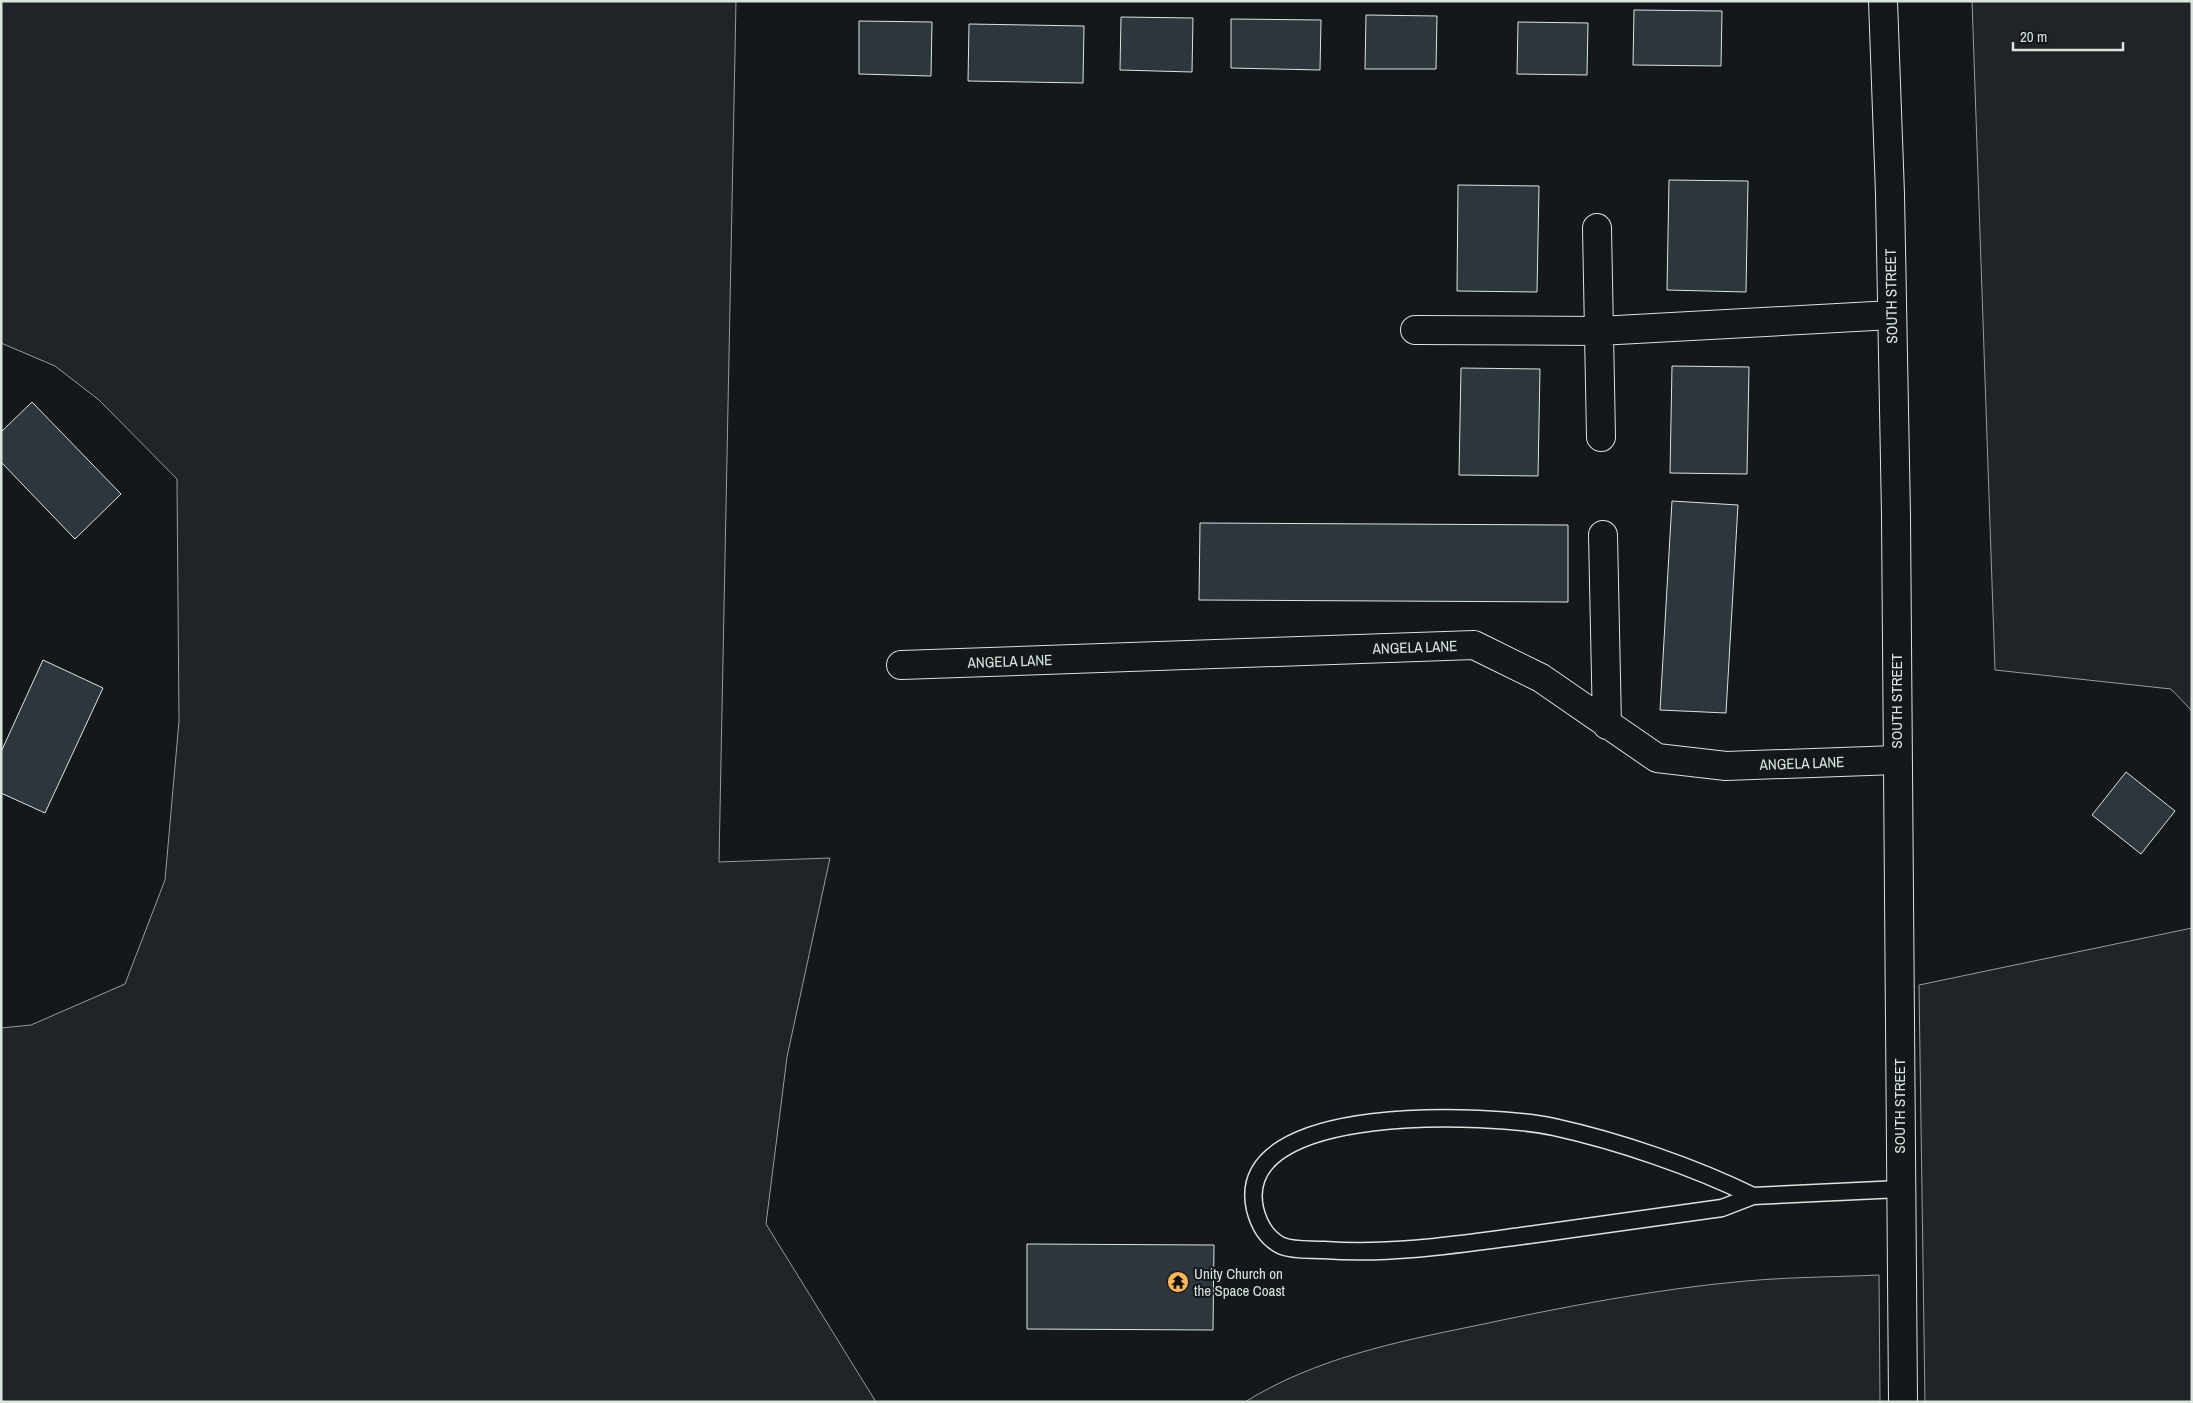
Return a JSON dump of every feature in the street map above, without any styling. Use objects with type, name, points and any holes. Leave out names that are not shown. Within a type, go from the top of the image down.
[{"type":"street","name":"SOUTH STREET","points":[[1883,1],[1896,516],[1896,760],[1903,1402]]},
{"type":"street","points":[[1597,228],[1601,437]]},
{"type":"street","points":[[1415,330],[1599,331],[1892,315]]},
{"type":"street","points":[[1603,535],[1607,724]]},
{"type":"street","name":"ANGELA LANE","points":[[901,665],[1474,646],[1541,678],[1657,758],[1726,766],[1896,760]]},
{"type":"lane","points":[[1753,1196],[1720,1180],[1640,1152],[1553,1127],[1481,1119],[1421,1118],[1362,1124],[1300,1139],[1282,1148],[1268,1160],[1260,1172],[1255,1187],[1254,1205],[1259,1224],[1270,1237],[1284,1247],[1353,1252],[1471,1243],[1722,1208],[1753,1196],[1900,1189]]},
{"type":"shaded area","points":[[1,1],[736,1],[719,862],[830,858],[787,1057],[766,1224],[876,1402],[1,1402],[1,1028],[31,1025],[125,984],[165,880],[179,721],[177,479],[99,400],[55,366],[1,343]]},
{"type":"shaded area","points":[[1972,1],[2192,1],[2192,711],[2171,689],[1995,670]]},
{"type":"shaded area","points":[[2192,928],[2192,1402],[1925,1402],[1919,985]]},
{"type":"shaded area","points":[[1879,1275],[1880,1402],[1245,1402],[1299,1374],[1356,1354],[1415,1339],[1541,1312],[1609,1299],[1712,1284]]},
{"type":"building","points":[[1634,10],[1722,11],[1721,66],[1633,65]]},
{"type":"building","points":[[1366,15],[1437,16],[1436,69],[1365,69]]},
{"type":"building","points":[[1121,17],[1193,18],[1192,72],[1120,70]]},
{"type":"building","points":[[1231,19],[1321,20],[1320,70],[1231,68]]},
{"type":"building","points":[[859,21],[932,22],[931,76],[859,74]]},
{"type":"building","points":[[1518,22],[1588,23],[1587,75],[1517,74]]},
{"type":"building","points":[[969,24],[1084,26],[1083,83],[968,81]]},
{"type":"building","points":[[1669,180],[1748,181],[1746,292],[1667,290]]},
{"type":"building","points":[[1458,185],[1539,186],[1537,292],[1457,291]]},
{"type":"building","points":[[1672,366],[1749,367],[1747,474],[1670,473]]},
{"type":"building","points":[[1461,368],[1540,369],[1538,476],[1459,475]]},
{"type":"building","points":[[32,402],[121,494],[75,539],[1,462],[1,432]]},
{"type":"building","points":[[1672,501],[1738,505],[1726,713],[1660,710]]},
{"type":"building","points":[[1200,523],[1568,525],[1568,602],[1199,600]]},
{"type":"building","points":[[43,660],[103,688],[45,813],[1,793],[1,752]]},
{"type":"building","points":[[2126,772],[2175,811],[2141,854],[2092,815]]},
{"type":"building","points":[[1027,1244],[1214,1245],[1213,1330],[1027,1329]]},
{"type":"place","name":"Unity Church on the Space Coast","points":[[1178,1282]]}]
